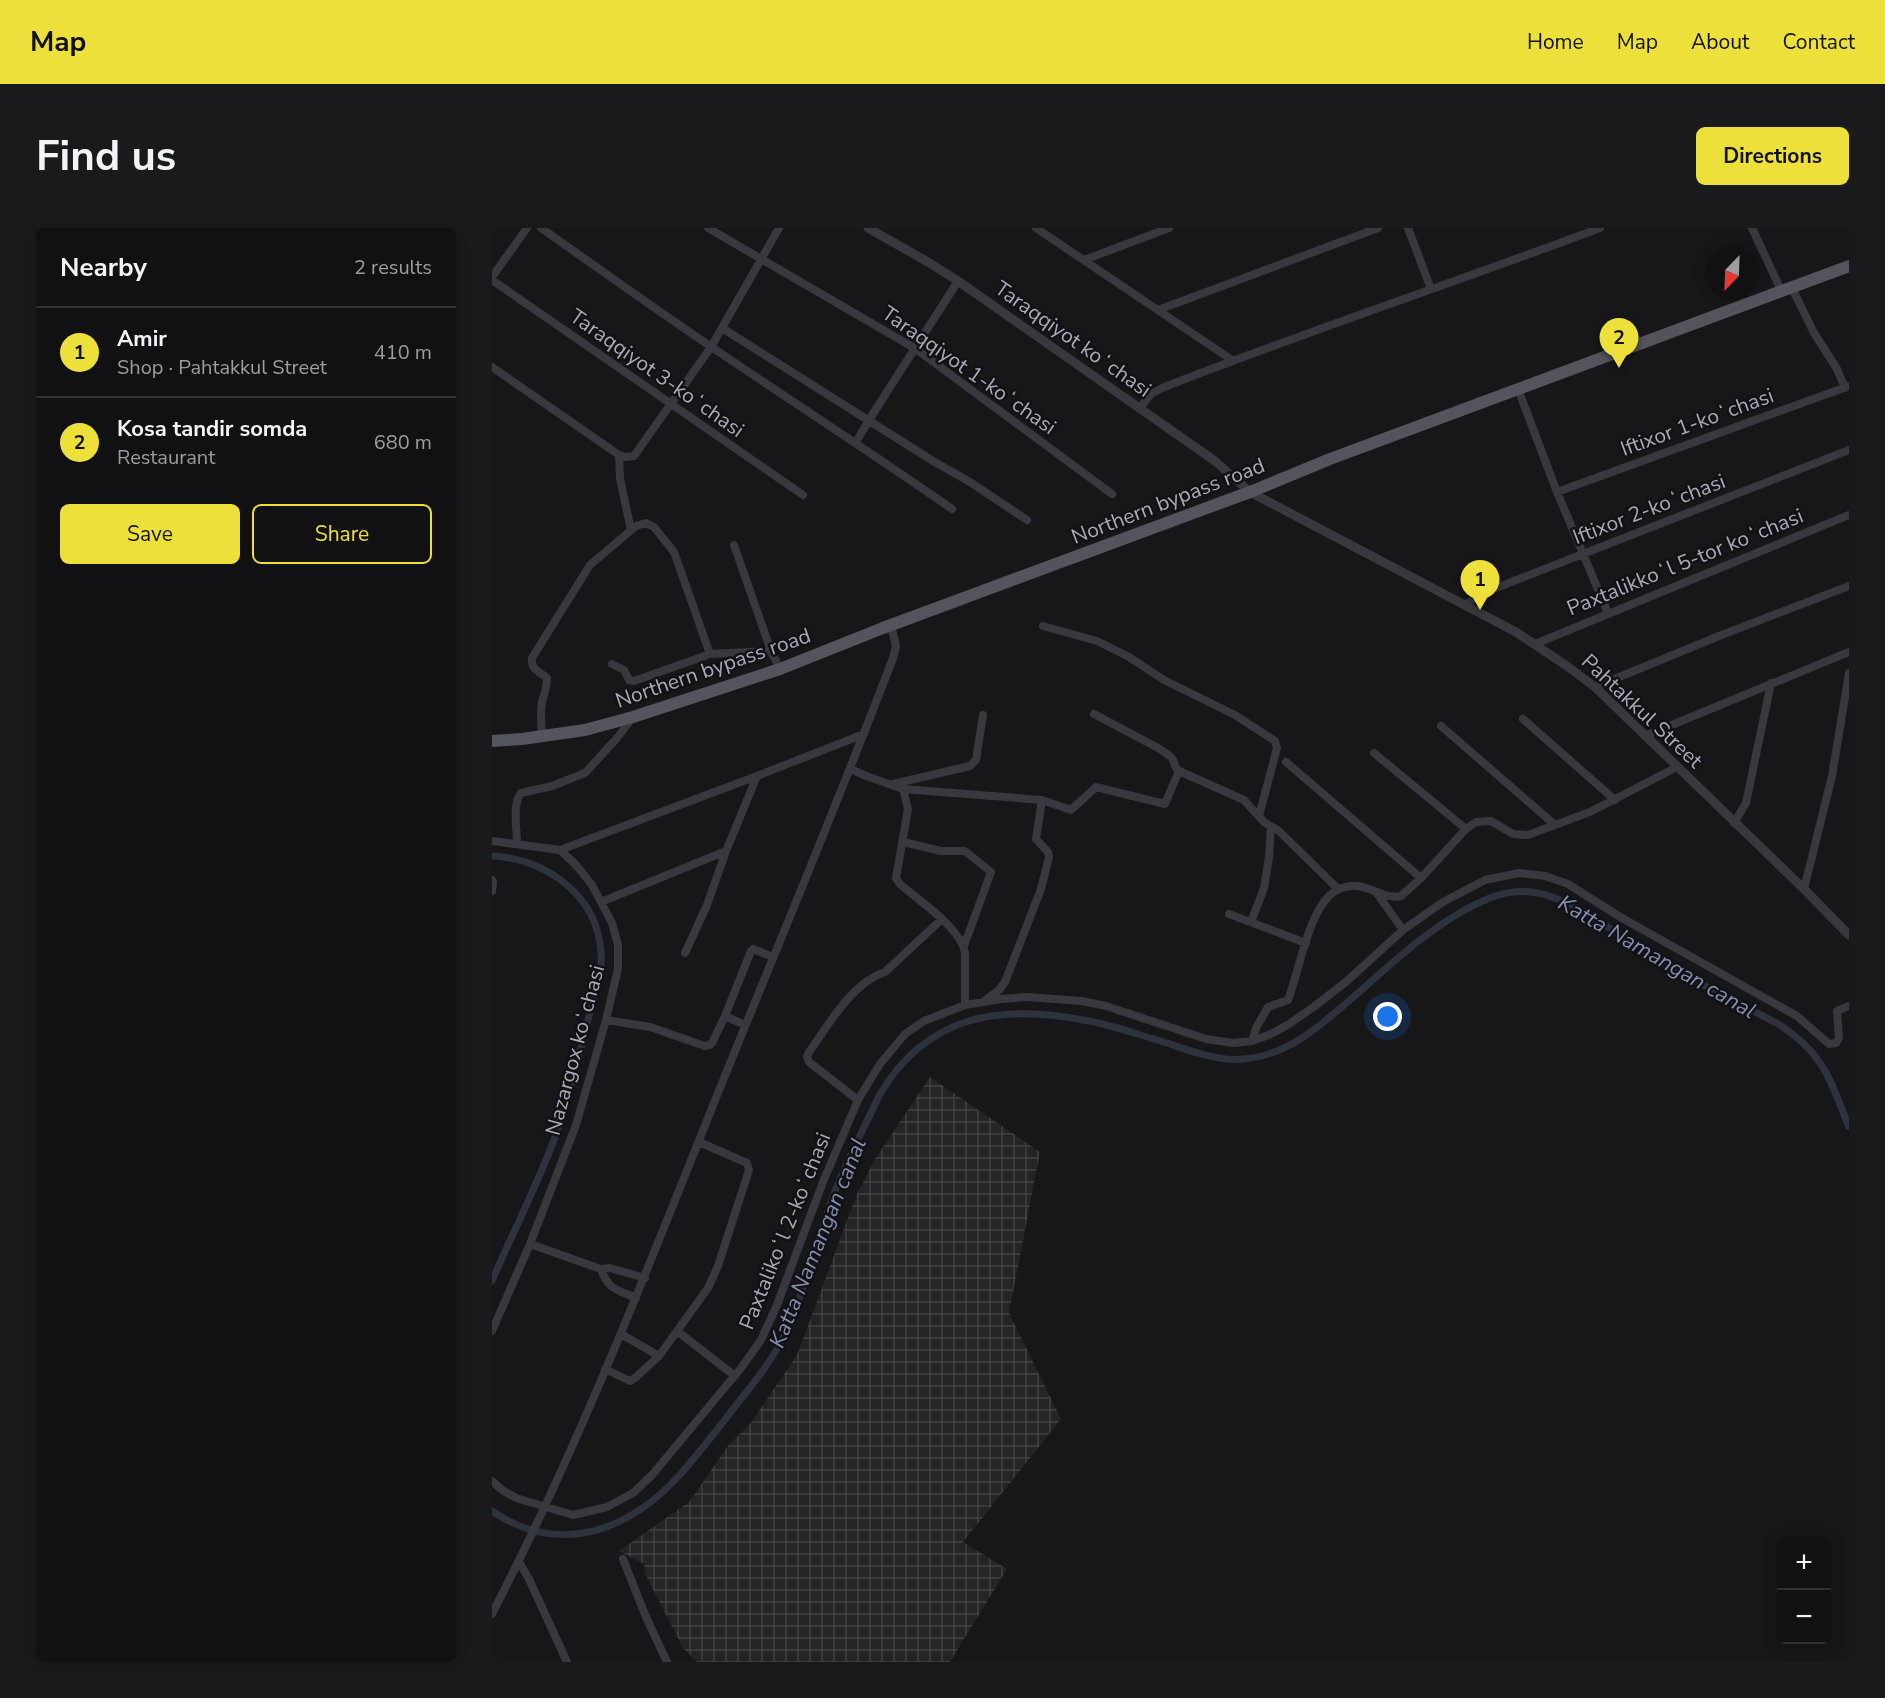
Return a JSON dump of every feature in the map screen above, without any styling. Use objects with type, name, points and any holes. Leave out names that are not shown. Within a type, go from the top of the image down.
[{"type":"main road","name":"Northern bypass road","points":[[492,741],[585,730],[633,717],[780,669],[891,625],[1250,492],[1330,459],[1849,266]]},
{"type":"street","points":[[492,278],[526,228]]},
{"type":"street","points":[[541,228],[952,509]]},
{"type":"street","name":"Taraqqiyot 1-koʻchasi","points":[[708,228],[916,349],[1112,494]]},
{"type":"street","points":[[492,367],[619,455],[625,458],[631,457],[636,454],[711,346],[779,228]]},
{"type":"street","name":"Taraqqiyot koʻchasi","points":[[868,228],[958,281],[1215,461],[1250,492]]},
{"type":"street","points":[[1036,228],[1232,360]]},
{"type":"street","points":[[1084,260],[1169,228]]},
{"type":"street","points":[[1158,310],[1378,228]]},
{"type":"street","points":[[1408,228],[1431,289]]},
{"type":"street","points":[[1140,408],[1151,394],[1162,388],[1232,360],[1506,264],[1600,228]]},
{"type":"street","points":[[1752,228],[1847,387]]},
{"type":"street","name":"Taraqqiyot 3-koʻchasi","points":[[492,278],[803,495]]},
{"type":"street","points":[[856,442],[958,281]]},
{"type":"street","points":[[722,328],[1027,520]]},
{"type":"street","name":"Iftixor 1-koʻchasi","points":[[1557,492],[1847,387]]},
{"type":"street","points":[[1518,389],[1557,492],[1608,613]]},
{"type":"street","name":"Iftixor 2-koʻchasi","points":[[1465,605],[1483,592],[1849,450]]},
{"type":"street","points":[[619,455],[620,479],[631,530]]},
{"type":"street","name":"Pahtakkul Street","points":[[1250,492],[1535,644],[1595,687],[1849,935]]},
{"type":"street","name":"Paxtalikkoʻl 5-tor koʻchasi","points":[[1535,644],[1849,514]]},
{"type":"street","points":[[542,736],[542,700],[547,678],[534,669],[532,658],[584,572],[597,558],[641,523],[654,526],[674,552],[710,654]]},
{"type":"street","points":[[734,545],[771,651],[780,669]]},
{"type":"street","points":[[1595,687],[1849,586]]},
{"type":"street","points":[[492,1614],[544,1508],[645,1278],[745,1025],[851,768],[896,646],[891,625]]},
{"type":"street","points":[[1042,626],[1097,641],[1129,657],[1164,680],[1235,715],[1275,741],[1277,748],[1259,816]]},
{"type":"street","points":[[612,664],[624,670],[629,680],[634,681],[710,654],[771,651]]},
{"type":"street","points":[[1645,736],[1849,652]]},
{"type":"street","points":[[1804,889],[1832,776],[1846,706],[1849,673]]},
{"type":"street","points":[[1734,823],[1746,803],[1771,683]]},
{"type":"street","points":[[1094,714],[1168,754],[1179,771],[1244,800],[1338,889]]},
{"type":"street","points":[[892,784],[970,766],[976,760],[983,715]]},
{"type":"street","points":[[518,843],[518,796],[521,793],[552,786],[585,773],[633,717]]},
{"type":"street","points":[[1523,719],[1615,800]]},
{"type":"street","points":[[1441,726],[1554,824]]},
{"type":"street","points":[[492,841],[560,850],[864,734]]},
{"type":"street","points":[[1374,753],[1466,829]]},
{"type":"street","points":[[1286,762],[1421,878]]},
{"type":"street","points":[[1252,1041],[1256,1028],[1268,1007],[1288,1000],[1319,910],[1329,895],[1338,889],[1352,886],[1364,887],[1391,897],[1401,896],[1421,878],[1466,829],[1476,822],[1491,821],[1513,834],[1528,835],[1590,812],[1677,767]]},
{"type":"street","points":[[851,768],[863,775],[903,789],[1042,800],[1071,810],[1093,789],[1102,787],[1164,804],[1179,771]]},
{"type":"street","points":[[685,953],[758,776]]},
{"type":"street","points":[[903,789],[908,809],[896,878],[900,884],[942,919],[964,946]]},
{"type":"street","points":[[982,1002],[999,990],[1005,982],[1041,889],[1049,857],[1048,852],[1036,839],[1042,800]]},
{"type":"street","points":[[1254,923],[1264,888],[1271,827]]},
{"type":"street","points":[[903,842],[941,850],[965,851],[990,872],[964,946],[964,1005]]},
{"type":"street","name":"Nazargox koʻchasi","points":[[492,1331],[530,1244],[576,1125],[618,969],[618,945],[612,923],[592,885],[560,850]]},
{"type":"street","points":[[601,902],[726,851]]},
{"type":"street","points":[[1252,1041],[1271,1034],[1315,1006],[1347,981],[1403,930],[1443,902],[1485,880],[1519,873],[1545,876],[1568,884],[1647,933],[1791,1013],[1808,1024],[1829,1044],[1836,1043],[1839,1038],[1838,1011],[1849,1006]]},
{"type":"street","points":[[492,880],[492,891]]},
{"type":"street","points":[[1376,891],[1403,930]]},
{"type":"street","points":[[1229,914],[1306,943]]},
{"type":"street","points":[[858,1100],[809,1062],[807,1057],[809,1052],[852,993],[878,974],[885,972],[942,919]]},
{"type":"street","points":[[606,1020],[650,1027],[705,1046],[712,1043],[751,951],[773,957]]},
{"type":"street","name":"Paxtalikoʻl 2-koʻchasi","points":[[544,1508],[573,1515],[607,1507],[633,1493],[652,1475],[735,1376],[761,1340],[773,1314],[823,1182],[858,1100],[880,1065],[905,1034],[924,1021],[964,1005],[982,1002],[1027,997],[1082,1000],[1206,1039],[1233,1043],[1252,1041]]},
{"type":"street","points":[[725,1016],[745,1025]]},
{"type":"street","points":[[605,1369],[630,1381],[659,1356],[708,1288],[718,1266],[749,1170],[747,1164],[699,1142]]},
{"type":"street","points":[[530,1244],[601,1269],[610,1268],[645,1278]]},
{"type":"street","points":[[601,1269],[611,1288],[636,1298]]},
{"type":"street","points":[[677,1331],[735,1376]]},
{"type":"street","points":[[621,1334],[659,1356]]},
{"type":"street","points":[[492,1481],[516,1498],[544,1508]]},
{"type":"street","points":[[623,1559],[667,1662]]},
{"type":"street","points":[[519,1562],[567,1662]]},
{"type":"shaded area","points":[[930,1077],[1040,1152],[1009,1313],[1061,1419],[963,1542],[1007,1569],[950,1662],[697,1662],[683,1648],[645,1574],[644,1564],[619,1551],[689,1502],[728,1446],[750,1424],[797,1355],[857,1194],[875,1159]]},
{"type":"waterway","name":"Katta Namangan canal","points":[[492,856],[531,864],[566,884],[590,914],[598,932],[601,953],[601,970],[597,987],[559,1126],[536,1185],[492,1281]]},
{"type":"waterway","name":"Katta Namangan canal","points":[[492,1511],[530,1530],[568,1535],[588,1532],[607,1527],[626,1518],[644,1507],[677,1478],[755,1381],[791,1323],[837,1186],[879,1096],[898,1068],[919,1047],[943,1031],[969,1021],[997,1015],[1057,1016],[1105,1025],[1210,1056],[1233,1059],[1261,1056],[1292,1044],[1319,1026],[1408,949],[1449,920],[1496,896],[1513,892],[1531,892],[1547,895],[1581,910],[1647,953],[1706,987],[1780,1025],[1795,1036],[1817,1058],[1831,1082],[1849,1127]]},
{"type":"place","name":"Kosa tandir somda","points":[[1619,368]]},
{"type":"place","name":"Amir","points":[[1480,610]]}]
